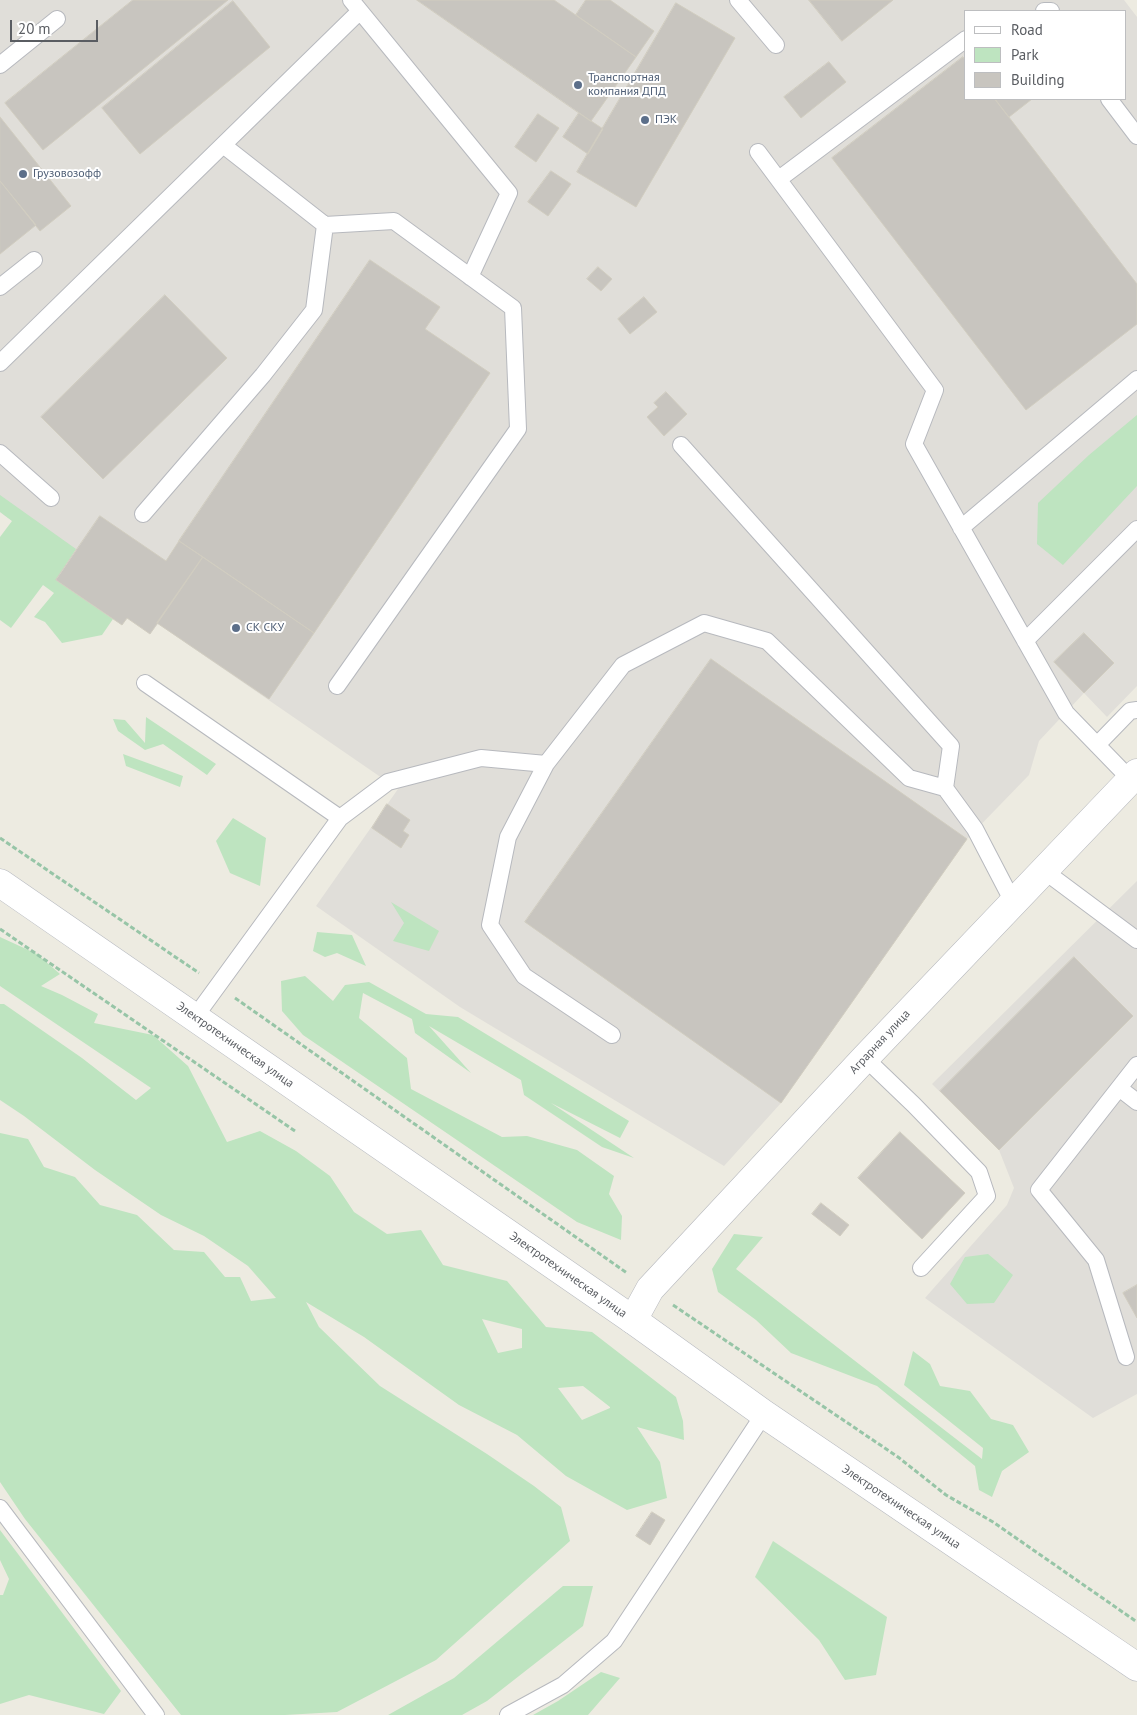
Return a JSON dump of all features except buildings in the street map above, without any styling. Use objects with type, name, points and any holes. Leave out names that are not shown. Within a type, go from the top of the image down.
[{"type":"main road","name":"Аграрная улица","points":[[633,1320],[650,1289],[865,1058],[1134,776]]},
{"type":"main road","name":"Электротехническая улица","points":[[0,883],[633,1320],[764,1414],[1137,1667]]},
{"type":"lane","points":[[738,0],[776,45]]},
{"type":"lane","points":[[0,363],[223,145],[356,5],[509,193],[470,277]]},
{"type":"lane","points":[[0,65],[57,19]]},
{"type":"lane","points":[[779,179],[964,40]]},
{"type":"lane","points":[[1109,100],[1137,136]]},
{"type":"lane","points":[[223,145],[325,225],[394,222],[513,308],[518,429],[337,686]]},
{"type":"lane","points":[[758,152],[935,390],[914,444],[1066,713],[1097,745],[1134,776]]},
{"type":"lane","points":[[143,514],[263,376],[314,310],[325,225]]},
{"type":"lane","points":[[0,287],[34,260]]},
{"type":"lane","points":[[961,528],[1137,379]]},
{"type":"lane","points":[[680,445],[951,746],[945,788]]},
{"type":"lane","points":[[0,453],[51,498]]},
{"type":"lane","points":[[1024,640],[1137,529]]},
{"type":"lane","points":[[612,1035],[524,976],[490,925],[508,837],[546,764],[623,665],[704,622],[767,641],[909,778],[945,788],[975,829],[1013,902]]},
{"type":"lane","points":[[146,683],[340,818]]},
{"type":"lane","points":[[1097,745],[1130,711],[1137,710]]},
{"type":"lane","points":[[195,1017],[340,818],[388,782],[481,758],[546,764]]},
{"type":"lane","points":[[1043,870],[1137,940]]},
{"type":"lane","points":[[865,1058],[979,1172],[986,1196],[921,1268]]},
{"type":"lane","points":[[1126,1357],[1096,1260],[1039,1190],[1137,1065]]},
{"type":"lane","points":[[1119,1088],[1137,1102]]},
{"type":"lane","points":[[508,1715],[564,1685],[614,1640],[764,1414]]},
{"type":"lane","points":[[0,1508],[156,1715]]},
{"type":"path","points":[[0,838],[218,986],[650,1289],[898,1457],[946,1496],[993,1522],[1137,1622]]},
{"type":"path","points":[[0,929],[295,1131]]},
{"type":"shaded area","points":[[0,0],[1124,0],[1137,17],[1137,686],[1107,717],[1084,693],[1039,741],[1029,775],[967,839],[781,1103],[724,1166],[460,1007],[316,906],[398,789],[158,624],[150,634],[128,618],[122,625],[56,580],[68,562],[0,512]]},
{"type":"shaded area","points":[[1137,881],[1137,1394],[1093,1418],[925,1298],[1007,1205],[1014,1188],[999,1150],[932,1084]]},
{"type":"green space","points":[[1137,415],[1137,486],[1063,565],[1037,544],[1038,503],[1089,455]]},
{"type":"green space","points":[[0,495],[76,549],[56,580],[113,619],[102,635],[62,643],[45,622],[34,617],[54,593],[43,585],[11,628],[0,620],[0,537],[12,521],[0,512]]},
{"type":"green space","points":[[146,717],[216,764],[207,775],[163,744],[145,750],[118,731],[113,719],[125,720],[145,743]]},
{"type":"green space","points":[[123,754],[183,776],[180,787],[126,766]]},
{"type":"green space","points":[[233,818],[266,838],[260,886],[230,873],[216,841]]},
{"type":"green space","points":[[391,902],[439,931],[429,951],[393,941],[404,923]]},
{"type":"green space","points":[[317,932],[352,935],[366,966],[337,953],[325,957],[313,951]]},
{"type":"green space","points":[[0,937],[37,954],[60,974],[41,986],[98,1014],[94,1023],[153,1035],[188,1066],[227,1142],[260,1131],[296,1151],[330,1176],[354,1212],[387,1234],[421,1230],[443,1265],[507,1281],[546,1327],[592,1332],[676,1397],[683,1421],[684,1440],[637,1427],[660,1462],[667,1498],[627,1510],[566,1476],[517,1435],[459,1405],[364,1337],[306,1302],[319,1327],[380,1386],[487,1454],[561,1507],[570,1541],[436,1660],[337,1712],[285,1715],[181,1715],[25,1519],[0,1482],[0,1133],[28,1139],[44,1167],[75,1177],[100,1205],[137,1215],[174,1250],[204,1252],[225,1277],[240,1277],[251,1301],[276,1298],[248,1266],[204,1236],[161,1215],[95,1170],[0,1100],[0,1004],[4,1004],[82,1058],[136,1100],[151,1088],[0,986]],"holes":[[[482,1319],[522,1329],[522,1348],[498,1353]],[[583,1386],[610,1407],[610,1408],[582,1420],[558,1388]]]},
{"type":"green space","points":[[305,976],[333,1001],[345,985],[369,982],[426,1014],[458,1017],[629,1121],[620,1138],[551,1103],[634,1158],[602,1147],[524,1095],[521,1080],[429,1026],[471,1073],[415,1033],[412,1019],[363,993],[359,1018],[407,1058],[411,1089],[502,1137],[527,1136],[577,1150],[614,1176],[609,1194],[622,1216],[621,1240],[577,1222],[303,1035],[282,1011],[281,981]]},
{"type":"green space","points":[[734,1234],[763,1237],[736,1269],[982,1459],[983,1448],[904,1385],[913,1351],[930,1364],[940,1386],[970,1391],[991,1419],[1013,1425],[1029,1452],[1002,1471],[992,1497],[979,1490],[975,1466],[877,1386],[791,1353],[756,1320],[718,1292],[712,1269]]},
{"type":"green space","points":[[988,1254],[1013,1275],[994,1303],[967,1304],[950,1284],[965,1257]]},
{"type":"green space","points":[[0,1530],[121,1691],[104,1714],[29,1695],[0,1704],[0,1595],[3,1595],[9,1579],[0,1560]]},
{"type":"green space","points":[[773,1541],[887,1617],[876,1675],[845,1680],[819,1640],[755,1577]]},
{"type":"green space","points":[[563,1586],[593,1586],[583,1626],[487,1701],[462,1715],[388,1715],[454,1678]]},
{"type":"green space","points":[[601,1672],[620,1678],[588,1715],[533,1715],[558,1701]]},
{"type":"place","name":"Транспортная компания ДПД","points":[[578,85]]},
{"type":"place","name":"ПЭК","points":[[645,120]]},
{"type":"place","name":"Грузовозофф","points":[[23,174]]},
{"type":"place","name":"СК СКУ","points":[[236,628]]}]
